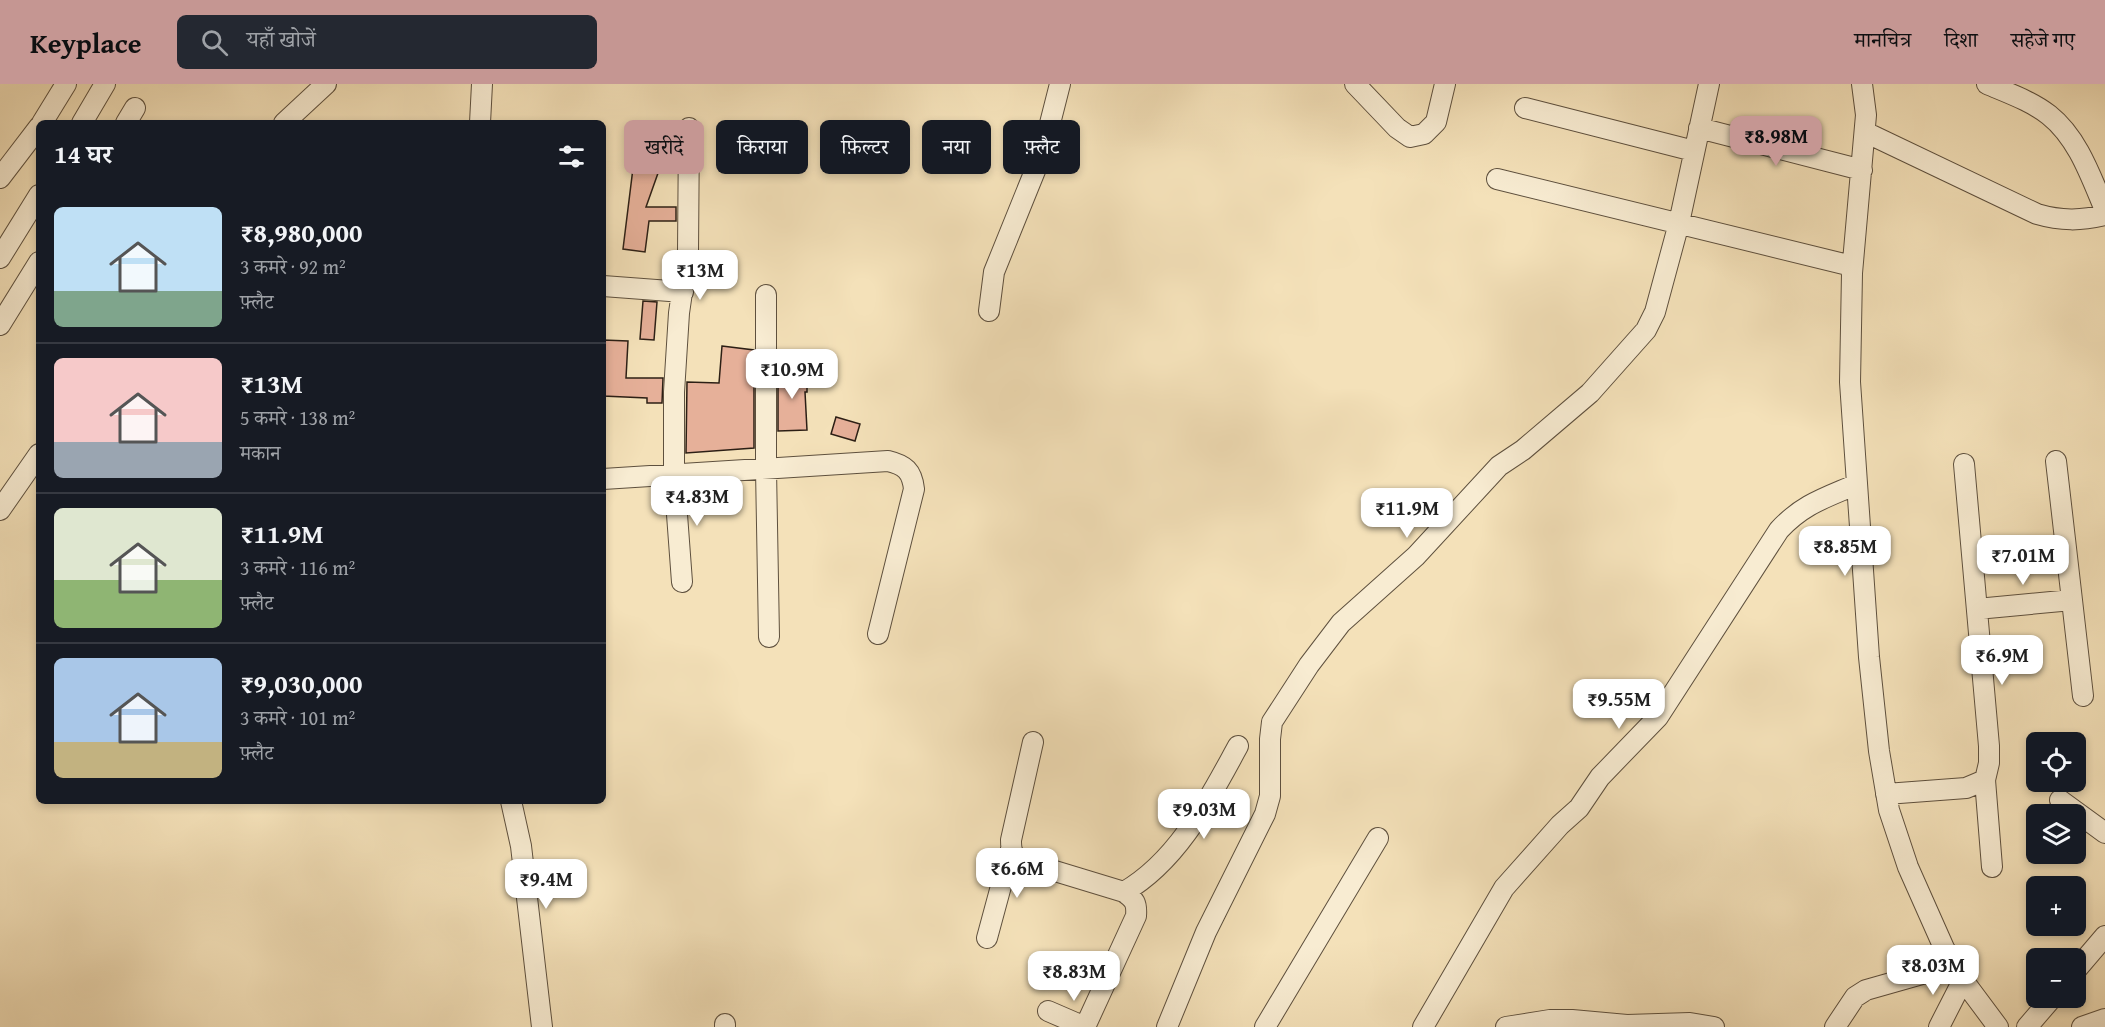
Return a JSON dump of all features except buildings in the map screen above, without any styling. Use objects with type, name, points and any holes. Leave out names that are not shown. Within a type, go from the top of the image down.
[{"type":"street","points":[[44,120],[66,84]]},
{"type":"street","points":[[84,120],[105,84]]},
{"type":"street","points":[[287,120],[326,84]]},
{"type":"street","points":[[480,120],[482,84]]},
{"type":"street","points":[[988,311],[994,272],[1043,151],[1060,84]]},
{"type":"street","points":[[1355,84],[1396,128],[1410,137],[1424,134],[1436,122],[1445,84]]},
{"type":"street","points":[[1167,1027],[1206,932],[1265,814],[1270,796],[1272,722],[1309,665],[1350,614],[1416,556],[1499,466],[1523,450],[1590,393],[1646,330],[1655,312],[1679,224],[1709,84]]},
{"type":"street","points":[[1862,84],[1866,115],[1852,266],[1850,382],[1874,709],[1886,794],[1908,867],[1944,948],[1958,973],[1998,1027]]},
{"type":"street","points":[[1987,84],[2035,106],[2062,128],[2085,163],[2105,210]]},
{"type":"street","points":[[1525,108],[1694,151]]},
{"type":"street","points":[[1699,128],[1862,170]]},
{"type":"street","points":[[0,178],[36,131]]},
{"type":"street","points":[[1865,132],[2037,214],[2059,220],[2085,220],[2105,215]]},
{"type":"street","points":[[682,582],[674,474],[674,392],[679,313],[688,251],[689,174]]},
{"type":"street","points":[[1497,179],[1852,266]]},
{"type":"street","points":[[0,258],[36,200]]},
{"type":"street","points":[[0,325],[36,267]]},
{"type":"street","points":[[606,286],[683,292]]},
{"type":"street","points":[[766,295],[768,637]]},
{"type":"street","points":[[0,510],[36,458]]},
{"type":"street","points":[[606,479],[888,461],[900,464],[907,469],[913,479],[914,489],[878,634]]},
{"type":"street","points":[[2056,461],[2083,696]]},
{"type":"street","points":[[1964,464],[1989,746],[1989,763],[1985,780],[1992,867]]},
{"type":"street","points":[[1423,1027],[1504,888],[1560,825],[1579,808],[1600,777],[1658,717],[1779,530],[1793,515],[1809,504],[1857,484]]},
{"type":"street","points":[[1977,609],[2073,600]]},
{"type":"street","points":[[987,938],[1011,849],[1011,840],[1033,742]]},
{"type":"street","points":[[1124,892],[1141,883],[1179,842],[1205,806],[1238,746]]},
{"type":"street","points":[[1886,794],[1966,788],[1985,780]]},
{"type":"street","points":[[2060,800],[2105,833]]},
{"type":"street","points":[[512,804],[521,846],[542,1027]]},
{"type":"street","points":[[1265,1027],[1378,838]]},
{"type":"street","points":[[1011,849],[1014,856],[1022,861],[1124,892],[1134,899],[1137,905],[1136,916],[1085,1027],[1048,1011]]},
{"type":"street","points":[[2086,958],[2105,936]]},
{"type":"street","points":[[1835,1027],[1856,997],[1866,990],[1958,973]]},
{"type":"street","points":[[1939,1027],[1958,973]]},
{"type":"street","points":[[2027,1027],[2043,1008]]},
{"type":"street","points":[[2082,1027],[2105,1019]]},
{"type":"street","points":[[1506,1027],[1550,1020],[1572,1020],[1627,1025],[1690,1023],[1714,1027]]}]
